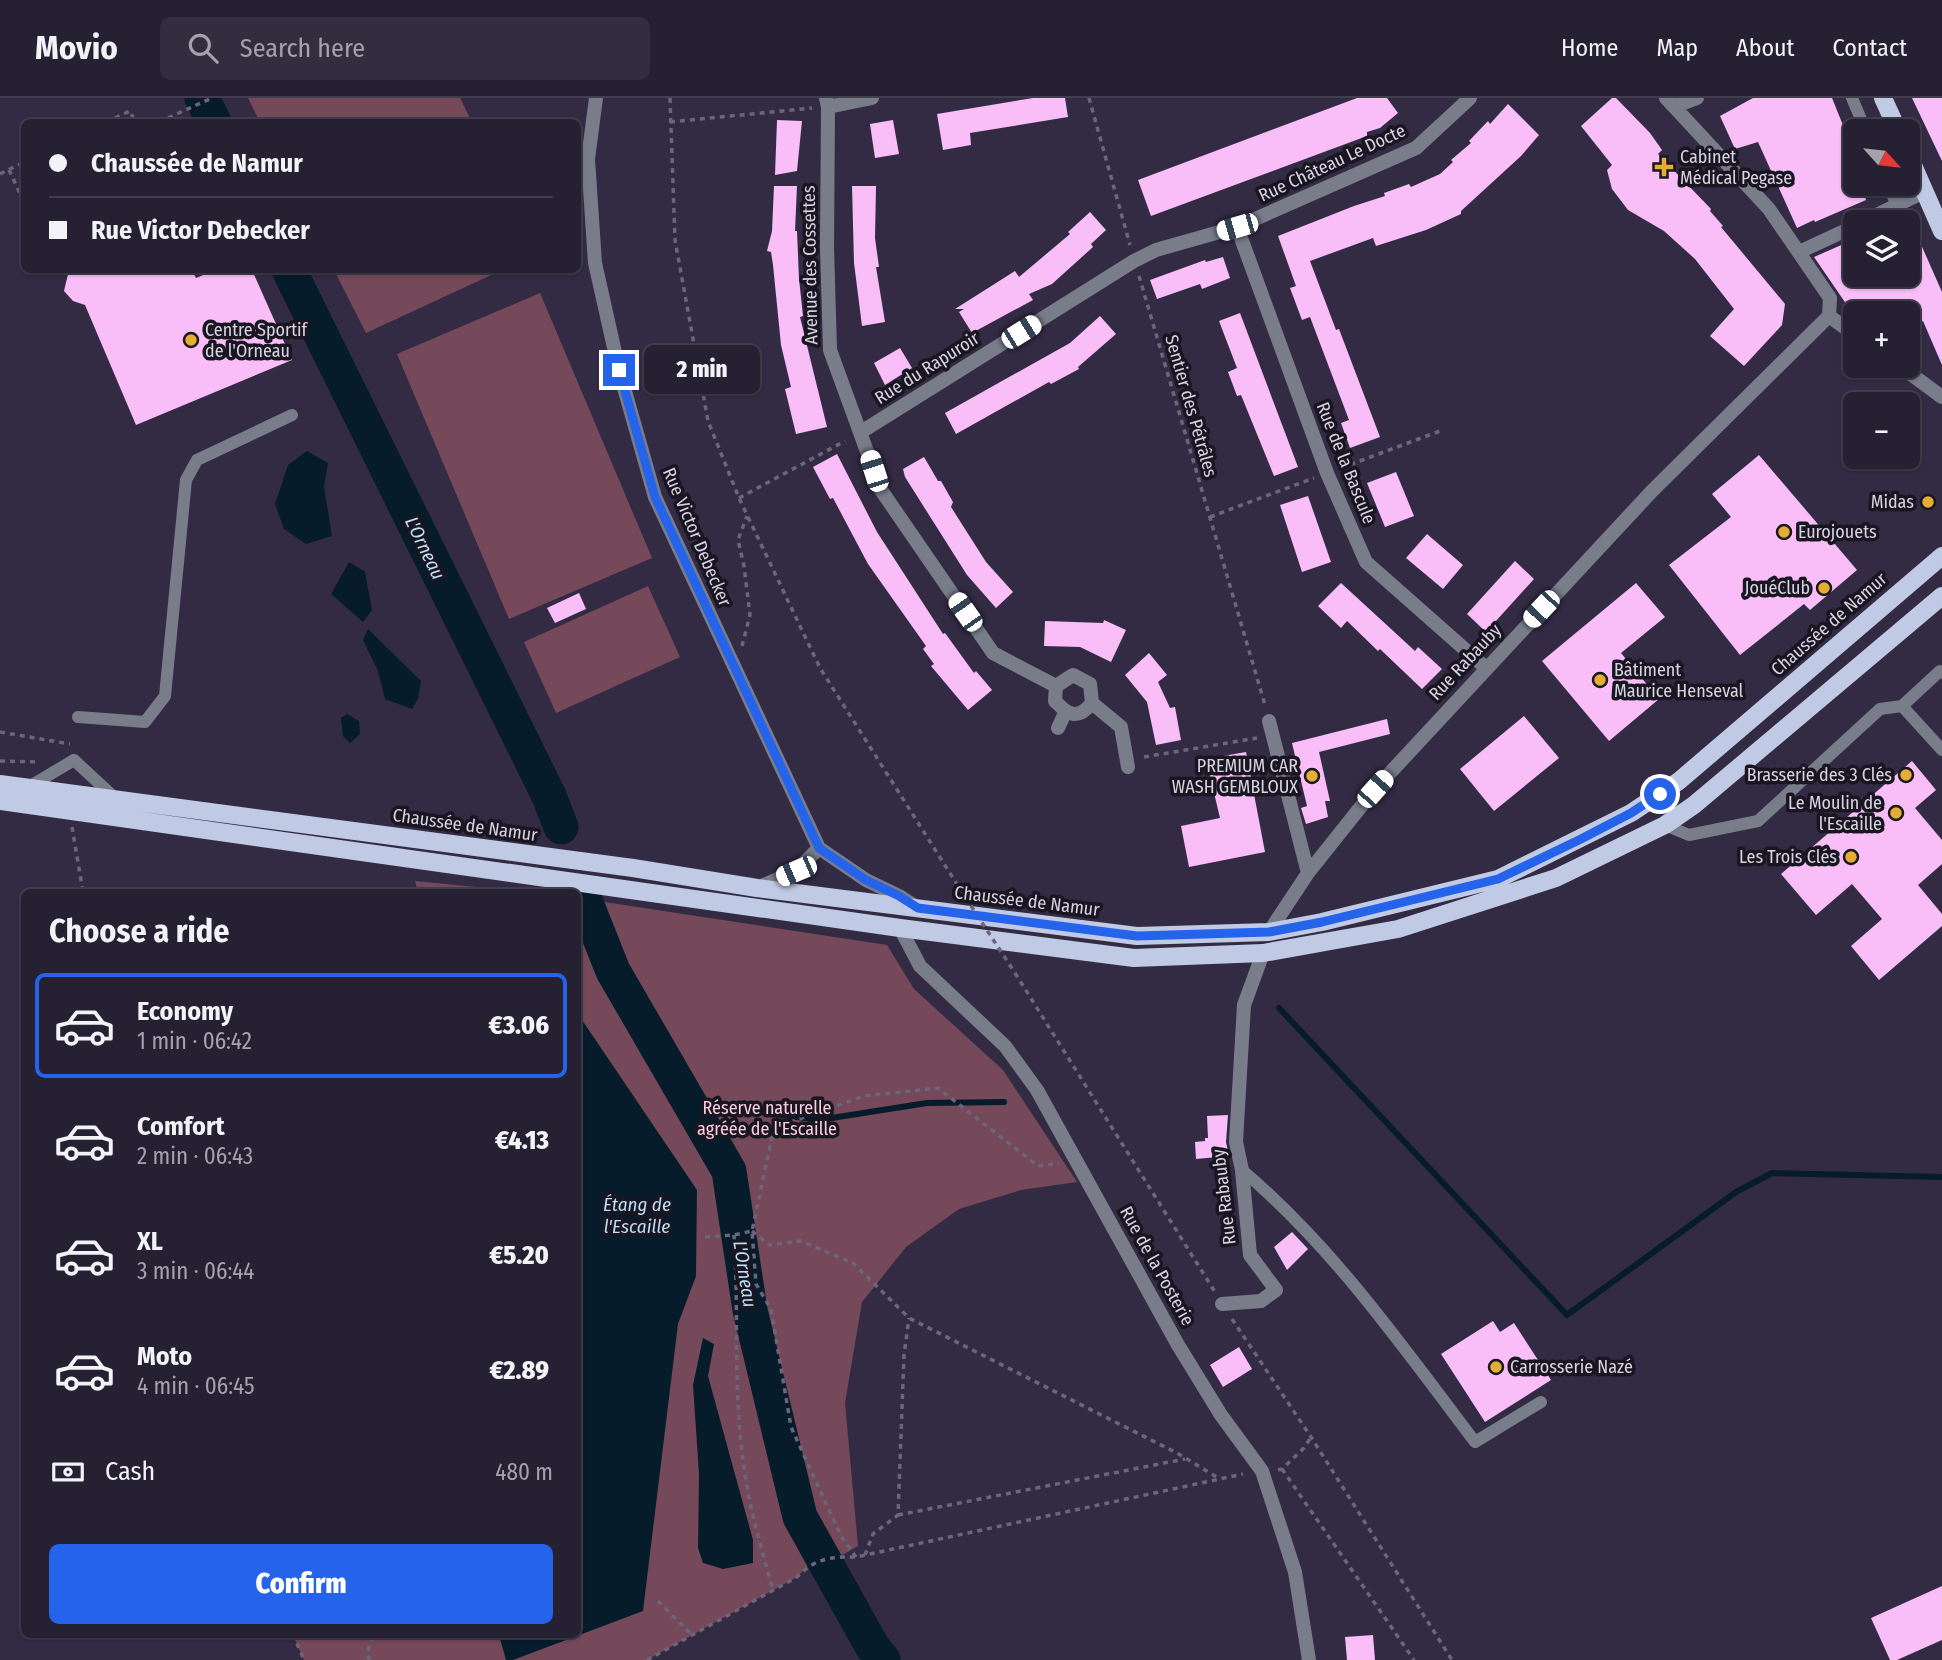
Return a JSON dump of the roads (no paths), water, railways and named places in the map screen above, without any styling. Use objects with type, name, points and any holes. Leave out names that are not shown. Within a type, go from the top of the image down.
[{"type":"main road","points":[[1883,98],[1893,119]]},
{"type":"main road","points":[[1920,182],[1942,231]]},
{"type":"main road","name":"Chaussée de Namur","points":[[0,784],[634,868],[757,888],[1137,936],[1269,932],[1322,922],[1498,879],[1631,813],[1679,781],[1942,556]]},
{"type":"main road","points":[[0,801],[900,928],[1134,958],[1263,953],[1398,929],[1455,912],[1556,878],[1665,825],[1704,797],[1942,596]]},
{"type":"street","name":"Rue Victor Debecker","points":[[596,98],[588,159],[595,263],[619,370],[655,497],[819,848]]},
{"type":"street","points":[[827,102],[872,98]]},
{"type":"street","name":"Rue Château Le Docte","points":[[1156,250],[1237,227],[1416,148],[1470,98]]},
{"type":"street","points":[[1671,102],[1697,98]]},
{"type":"street","name":"Avenue des Cossettes","points":[[827,102],[827,247],[831,351],[881,490],[993,653],[1056,686]]},
{"type":"street","points":[[1671,102],[1769,209],[1830,298],[1829,316],[1843,326]]},
{"type":"street","points":[[1888,210],[1924,192]]},
{"type":"street","name":"Rue de la Bascule","points":[[1237,227],[1327,473],[1366,562],[1486,668]]},
{"type":"street","points":[[1799,252],[1843,232]]},
{"type":"street","name":"Rue du Rapuroir","points":[[862,432],[1134,261],[1156,250]]},
{"type":"street","name":"Rue Rabauby","points":[[1269,932],[1308,873],[1375,789],[1652,491],[1829,316]]},
{"type":"street","points":[[1916,378],[1942,397]]},
{"type":"street","points":[[1073,675],[1090,684],[1092,703],[1086,711],[1076,715],[1065,713],[1055,701],[1056,686],[1073,675]]},
{"type":"street","points":[[1092,703],[1121,727],[1128,763]]},
{"type":"street","points":[[1058,728],[1065,713]]},
{"type":"street","points":[[1271,728],[1308,873]]},
{"type":"street","points":[[757,888],[796,871],[819,848],[866,880],[918,908]]},
{"type":"street","name":"Rue de la Posterie","points":[[900,928],[920,966],[1004,1046],[1037,1090],[1178,1345],[1221,1415],[1262,1471],[1295,1572],[1309,1660]]},
{"type":"street","name":"Rue Rabauby","points":[[1222,1304],[1261,1301],[1276,1290],[1250,1255],[1242,1170],[1236,1142],[1244,1005],[1263,953]]},
{"type":"lane","points":[[1852,98],[1861,119]]},
{"type":"lane","points":[[1893,196],[1897,206]]},
{"type":"lane","points":[[78,717],[145,722],[164,696],[186,480],[197,460],[292,415]]},
{"type":"lane","points":[[1665,825],[1689,835],[1758,821],[1880,709],[1902,706],[1940,671],[1942,673]]},
{"type":"lane","points":[[1902,706],[1942,750]]},
{"type":"lane","points":[[27,788],[75,760],[116,799]]},
{"type":"lane","points":[[1242,1170],[1319,1243],[1475,1441],[1541,1402]]},
{"type":"water","points":[[307,451],[328,463],[324,487],[332,536],[306,544],[284,529],[275,504],[288,465]]},
{"type":"water","points":[[349,562],[365,572],[372,610],[363,622],[331,594]]},
{"type":"water","points":[[368,629],[421,681],[418,699],[412,709],[385,699],[378,671],[363,640]]},
{"type":"water","points":[[347,714],[359,721],[360,734],[350,743],[343,736],[341,718]]},
{"type":"water","name":"Étang de l'Escaille","points":[[581,1018],[697,1190],[696,1276],[678,1324],[643,1611],[581,1634]]},
{"type":"water","points":[[703,1338],[714,1344],[708,1376],[753,1540],[753,1563],[723,1569],[703,1563],[698,1548],[699,1474],[693,1385]]},
{"type":"water","name":"Étang de l'Escaille","points":[[500,1638],[571,1638],[513,1660],[506,1660]]},
{"type":"waterway","name":"L'Orneau","points":[[202,98],[212,119]]},
{"type":"waterway","name":"L'Orneau","points":[[290,273],[549,796],[561,827]]},
{"type":"waterway","name":"L'Orneau","points":[[584,898],[613,971],[729,1171],[750,1310],[800,1517],[872,1646],[883,1660]]},
{"type":"waterway","points":[[1279,1008],[1567,1315],[1736,1192],[1772,1173],[1942,1177]]},
{"type":"waterway","points":[[689,1102],[819,1120],[927,1103],[1004,1102]]},
{"type":"place","name":"Cabinet Médical Pegase","points":[[1664,167]]},
{"type":"place","name":"Centre Sportif de l'Orneau","points":[[191,340]]},
{"type":"place","name":"Midas","points":[[1928,502]]},
{"type":"place","name":"Eurojouets","points":[[1784,532]]},
{"type":"place","name":"JouéClub","points":[[1824,588]]},
{"type":"place","name":"Bâtiment Maurice Henseval","points":[[1600,680]]},
{"type":"place","name":"Brasserie des 3 Clés","points":[[1906,775]]},
{"type":"place","name":"PREMIUM CAR WASH GEMBLOUX","points":[[1312,776]]},
{"type":"place","name":"Le Moulin de l'Escaille","points":[[1896,813]]},
{"type":"place","name":"Les Trois Clés","points":[[1851,857]]},
{"type":"place","name":"Carrosserie Nazé","points":[[1496,1367]]},
{"type":"park label","name":"Réserve naturelle agréée de l'Escaille","points":[[767,1118]]}]
